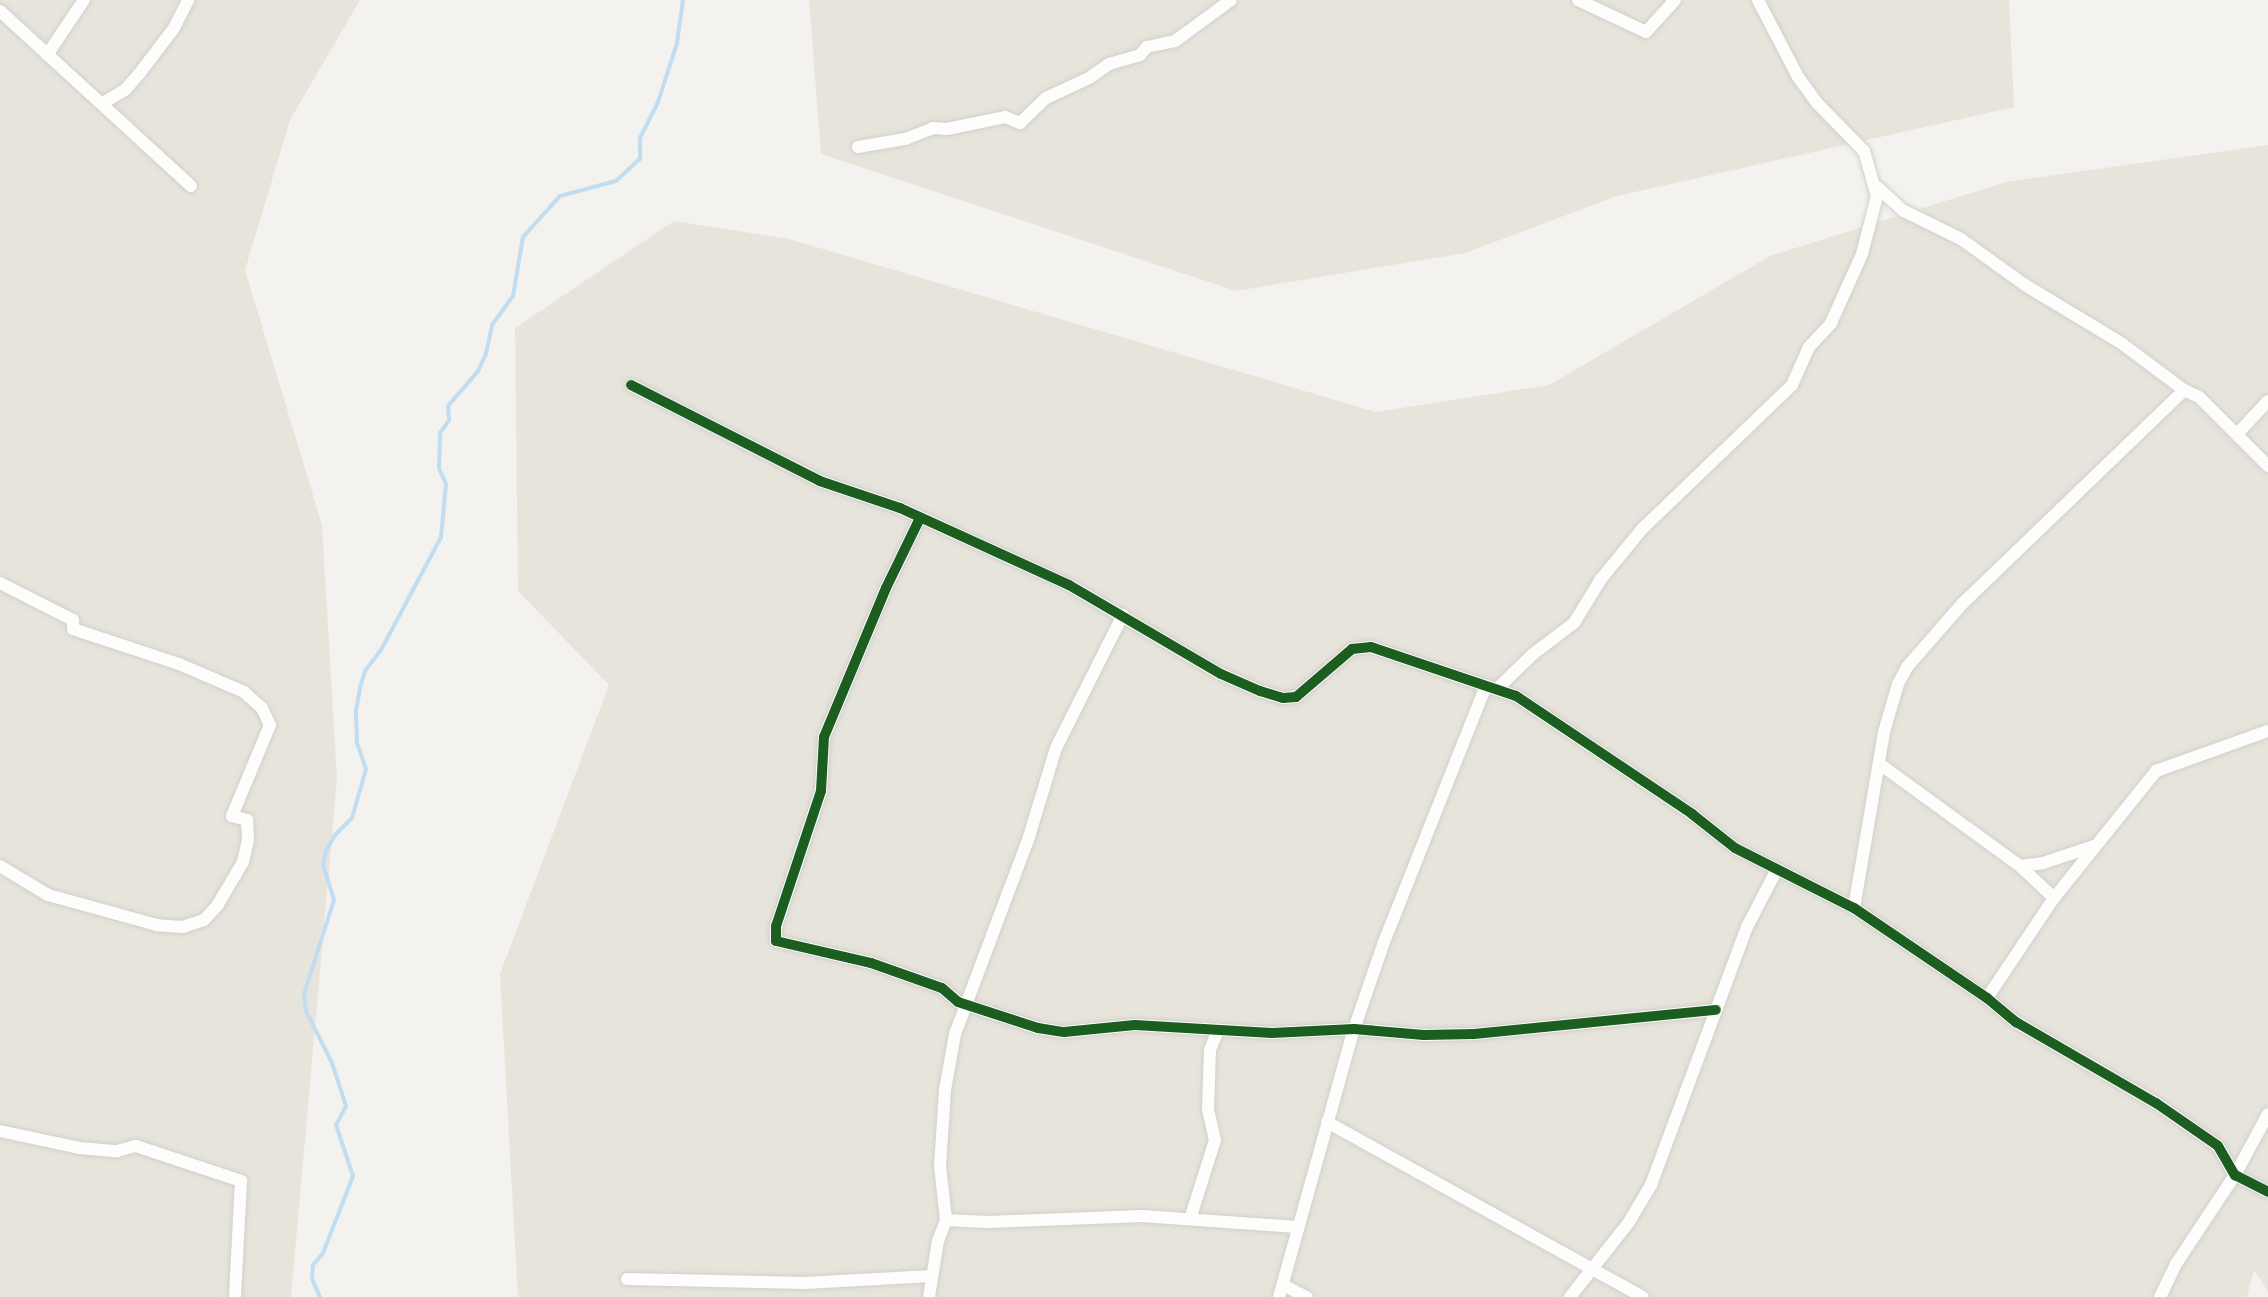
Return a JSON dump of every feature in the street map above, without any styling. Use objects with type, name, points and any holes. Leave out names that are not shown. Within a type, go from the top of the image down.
[{"type":"street","points":[[47,55],[84,0]]},
{"type":"street","points":[[103,103],[125,90],[139,74],[174,28],[188,0]]},
{"type":"street","points":[[858,147],[905,139],[933,128],[947,129],[1005,117],[1020,123],[1046,98],[1089,78],[1109,64],[1140,55],[1147,47],[1175,41],[1231,0]]},
{"type":"street","points":[[1578,0],[1646,32],[1675,0]]},
{"type":"street","points":[[1307,1297],[1281,1291],[1354,1029],[1384,942],[1492,688],[1574,623],[1601,579],[1642,529],[1792,385],[1803,356],[1831,323],[1862,254],[1874,212],[1877,187],[1864,151],[1817,103],[1798,77],[1758,0]]},
{"type":"street","points":[[0,11],[191,186]]},
{"type":"street","points":[[1877,187],[1904,211],[1961,239],[2025,285],[2121,343],[2184,390],[2199,397],[2268,466]]},
{"type":"street","points":[[631,385],[820,481],[920,518],[1069,585],[1221,674],[1283,698],[1296,697],[1352,649],[1371,647],[1516,696],[1692,814],[1735,848],[1854,908],[1987,998],[2016,1022],[2156,1103],[2218,1146],[2235,1175],[2268,1192]]},
{"type":"street","points":[[1854,908],[1887,720],[1898,684],[1907,667],[1962,604],[2184,390]]},
{"type":"street","points":[[2237,434],[2268,401]]},
{"type":"street","points":[[920,518],[886,588],[824,737],[821,791],[776,926],[776,941],[871,963],[942,988],[958,1002],[1038,1028],[1064,1032],[1135,1025],[1272,1033],[1354,1029],[1424,1035],[1474,1034],[1716,1010]]},
{"type":"street","points":[[0,583],[73,620],[73,629],[179,664],[244,692],[262,708],[270,725],[232,816],[247,820],[248,840],[243,862],[217,906],[204,920],[183,927],[157,925],[48,895],[0,866]]},
{"type":"street","points":[[929,1297],[931,1276],[946,1220],[940,1166],[945,1090],[952,1045],[965,1002],[1028,840],[1056,748],[1123,615]]},
{"type":"street","points":[[1987,998],[2054,898],[2156,771],[2268,731]]},
{"type":"street","points":[[1881,765],[2020,866],[2054,898]]},
{"type":"street","points":[[2020,866],[2043,863],[2099,843]]},
{"type":"street","points":[[1570,1297],[1629,1222],[1651,1185],[1747,927],[1776,871]]},
{"type":"street","points":[[1191,1216],[1215,1140],[1208,1109],[1210,1050],[1218,1030]]},
{"type":"street","points":[[2160,1297],[2176,1264],[2235,1175],[2268,1114]]},
{"type":"street","points":[[1327,1122],[1446,1191],[1643,1297]]},
{"type":"street","points":[[0,1131],[79,1148],[117,1151],[136,1146],[241,1181],[235,1297]]},
{"type":"street","points":[[946,1220],[1191,1216],[1297,1227]]},
{"type":"street","points":[[627,1279],[805,1283],[931,1276]]},
{"type":"shaded area","points":[[0,0],[360,0],[290,120],[245,270],[322,525],[337,779],[291,1297],[0,1297]]},
{"type":"shaded area","points":[[809,0],[2009,0],[2014,107],[1617,196],[1465,253],[1236,291],[821,154]]},
{"type":"shaded area","points":[[2268,145],[2268,1291],[2254,1270],[2247,1297],[518,1297],[500,974],[609,685],[518,591],[515,328],[674,221],[789,239],[1376,412],[1549,385],[1770,256],[2006,182]]},
{"type":"waterway","points":[[320,1297],[312,1279],[313,1265],[323,1253],[353,1176],[336,1125],[346,1106],[332,1063],[306,1011],[304,994],[334,900],[323,865],[326,851],[335,835],[352,818],[366,769],[357,743],[356,711],[360,688],[365,671],[381,650],[441,537],[446,484],[439,468],[440,433],[449,420],[448,406],[478,371],[486,354],[492,325],[513,296],[523,237],[560,196],[616,181],[640,159],[640,138],[658,102],[677,43],[683,0]]},
{"type":"cycle path","points":[[631,385],[820,481],[900,508],[1069,585],[1221,674],[1260,691],[1283,698],[1296,697],[1352,649],[1371,647],[1516,696],[1692,814],[1735,848],[1854,908],[1987,998],[2016,1022],[2156,1103],[2218,1146],[2235,1175],[2268,1192]]},
{"type":"cycle path","points":[[920,518],[886,588],[824,737],[821,791],[776,926],[776,941],[871,963],[942,988],[958,1002],[1038,1028],[1064,1032],[1135,1025],[1272,1033],[1354,1029],[1424,1035],[1474,1034],[1716,1010]]}]
